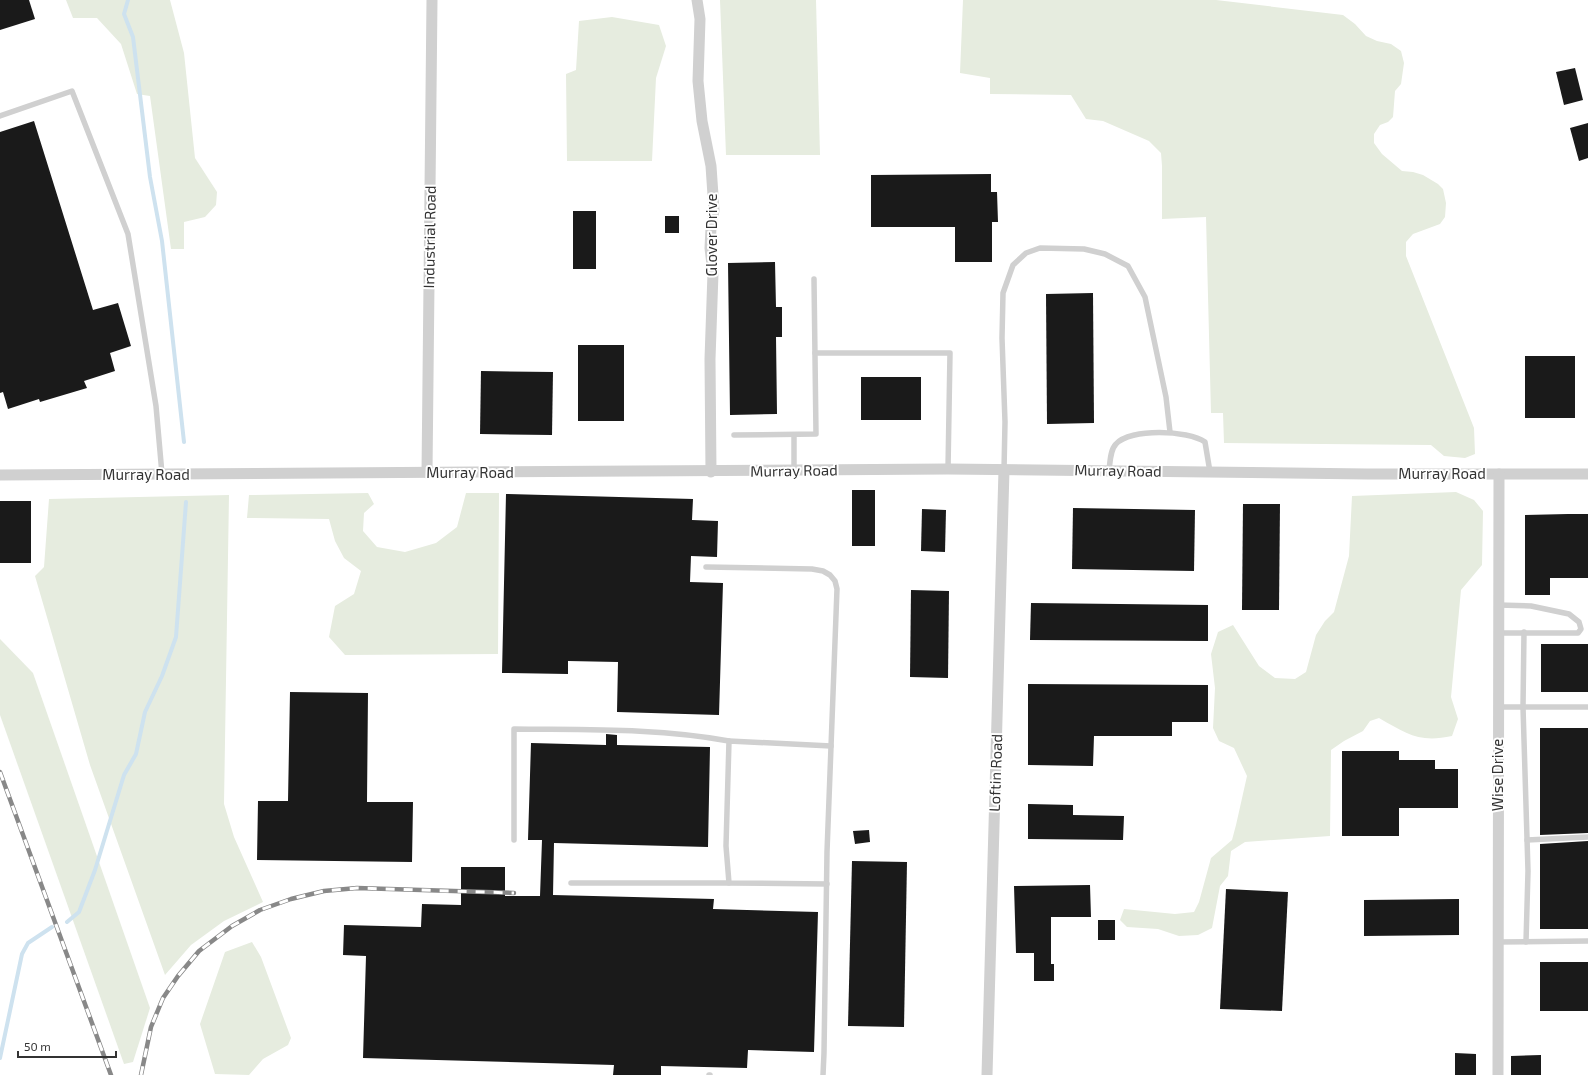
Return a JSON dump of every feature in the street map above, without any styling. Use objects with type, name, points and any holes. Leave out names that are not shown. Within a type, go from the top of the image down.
[{"type":"street","name":"Industrial Road","points":[[427,473],[432,0]]},
{"type":"street","name":"Glover Drive","points":[[697,0],[700,19],[698,81],[702,121],[711,166],[714,210],[710,248],[713,273],[710,359],[711,472]]},
{"type":"street","name":"Murray Road","points":[[0,476],[711,472],[948,469],[1588,474]]},
{"type":"street","name":"Loftin Road","points":[[987,1075],[1004,470]]},
{"type":"street","name":"Wise Drive","points":[[1498,1075],[1499,474]]},
{"type":"lane","points":[[0,116],[72,91],[128,234],[156,406],[162,475]]},
{"type":"lane","points":[[1004,470],[1005,422],[1002,338],[1004,293],[1013,265],[1026,253],[1040,248],[1084,249],[1105,254],[1128,266],[1145,297],[1166,397],[1170,432]]},
{"type":"lane","points":[[734,435],[816,434],[814,278]]},
{"type":"lane","points":[[815,353],[950,353],[948,469]]},
{"type":"lane","points":[[1109,471],[1112,451],[1116,444],[1124,438],[1132,435],[1170,432],[1199,438],[1205,442],[1210,472]]},
{"type":"lane","points":[[794,434],[794,470]]},
{"type":"lane","points":[[706,567],[822,570],[830,575],[835,581],[837,589],[827,884],[824,1053],[822,1075]]},
{"type":"lane","points":[[1498,605],[1531,606],[1569,614],[1579,622],[1581,629],[1578,633],[1499,633]]},
{"type":"lane","points":[[1524,632],[1523,707],[1528,871],[1526,942]]},
{"type":"lane","points":[[1498,707],[1588,707]]},
{"type":"lane","points":[[514,840],[514,729],[620,730],[697,735],[729,741],[831,746]]},
{"type":"lane","points":[[729,741],[726,846],[729,882]]},
{"type":"lane","points":[[1527,840],[1588,838]]},
{"type":"lane","points":[[571,883],[729,882],[827,884]]},
{"type":"lane","points":[[1498,942],[1588,941]]},
{"type":"shaded area","points":[[66,0],[170,0],[184,53],[195,158],[217,192],[216,205],[205,217],[184,222],[184,249],[171,249],[150,96],[137,94],[121,44],[97,18],[73,18]]},
{"type":"shaded area","points":[[720,0],[816,0],[820,155],[726,155]]},
{"type":"shaded area","points":[[963,0],[1216,0],[1343,15],[1355,24],[1366,36],[1377,41],[1391,44],[1401,51],[1404,63],[1401,84],[1395,91],[1393,117],[1388,122],[1380,125],[1374,134],[1374,143],[1382,154],[1402,171],[1423,175],[1438,184],[1443,189],[1446,203],[1445,217],[1440,224],[1413,234],[1406,242],[1406,256],[1474,428],[1475,454],[1465,458],[1444,456],[1431,445],[1224,443],[1223,413],[1211,413],[1206,217],[1162,219],[1161,153],[1149,141],[1103,121],[1086,119],[1071,95],[990,94],[990,78],[960,73]]},
{"type":"shaded area","points":[[612,17],[659,25],[666,46],[656,78],[652,161],[567,161],[566,74],[576,70],[579,21]]},
{"type":"shaded area","points":[[1456,492],[1474,500],[1483,511],[1482,565],[1461,590],[1451,697],[1458,719],[1452,736],[1441,738],[1422,738],[1406,733],[1379,718],[1370,721],[1363,731],[1331,750],[1330,836],[1245,842],[1231,851],[1228,876],[1220,886],[1212,928],[1198,935],[1179,936],[1158,929],[1127,927],[1120,920],[1124,909],[1175,914],[1194,912],[1199,902],[1211,858],[1232,840],[1247,776],[1234,748],[1219,741],[1213,728],[1215,688],[1211,654],[1218,632],[1233,625],[1259,666],[1275,678],[1295,679],[1306,672],[1316,635],[1325,621],[1334,612],[1349,556],[1352,496]]},
{"type":"shaded area","points":[[368,493],[374,504],[364,513],[363,531],[377,547],[405,552],[436,543],[457,527],[466,493],[499,493],[498,654],[345,655],[329,637],[335,606],[354,594],[361,571],[344,558],[335,541],[329,519],[247,518],[249,495]]},
{"type":"shaded area","points":[[229,495],[224,804],[234,837],[263,902],[224,921],[191,945],[165,975],[90,765],[35,576],[44,567],[49,499]]},
{"type":"shaded area","points":[[0,639],[33,673],[150,1008],[133,1062],[124,1064],[0,715]]},
{"type":"shaded area","points":[[252,942],[261,957],[291,1038],[288,1045],[263,1059],[249,1075],[215,1074],[200,1024],[225,952]]},
{"type":"building","points":[[0,0],[29,0],[35,19],[0,30]]},
{"type":"building","points":[[1575,68],[1583,100],[1564,105],[1556,72]]},
{"type":"building","points":[[34,121],[93,310],[118,303],[131,346],[110,353],[115,371],[84,381],[87,388],[40,402],[39,399],[8,409],[3,392],[0,393],[0,132]]},
{"type":"building","points":[[1588,123],[1588,158],[1579,161],[1570,128]]},
{"type":"building","points":[[991,174],[991,192],[997,192],[998,222],[992,222],[992,262],[955,262],[955,227],[871,227],[871,175]]},
{"type":"building","points":[[573,211],[596,211],[596,269],[573,269]]},
{"type":"building","points":[[665,216],[679,216],[679,233],[665,233]]},
{"type":"building","points":[[775,262],[776,307],[782,307],[782,337],[776,337],[777,414],[730,415],[728,263]]},
{"type":"building","points":[[1093,293],[1094,423],[1047,424],[1046,294]]},
{"type":"building","points":[[578,345],[624,345],[624,421],[578,421]]},
{"type":"building","points":[[1525,356],[1575,356],[1575,418],[1525,418]]},
{"type":"building","points":[[481,371],[553,372],[552,435],[480,434]]},
{"type":"building","points":[[861,377],[921,377],[921,420],[861,420]]},
{"type":"building","points":[[852,490],[875,490],[875,546],[852,546]]},
{"type":"building","points":[[506,494],[693,499],[692,520],[718,521],[717,557],[691,556],[690,582],[723,583],[719,715],[617,712],[618,662],[568,661],[568,674],[502,673]]},
{"type":"building","points":[[0,501],[31,501],[31,563],[0,563]]},
{"type":"building","points":[[1243,504],[1280,504],[1279,610],[1242,610]]},
{"type":"building","points":[[1073,508],[1195,510],[1194,571],[1072,569]]},
{"type":"building","points":[[922,509],[946,510],[945,552],[921,551]]},
{"type":"building","points":[[1588,514],[1588,578],[1550,578],[1550,595],[1525,595],[1525,515]]},
{"type":"building","points":[[911,590],[949,591],[948,678],[910,677]]},
{"type":"building","points":[[1031,603],[1208,605],[1208,641],[1030,640]]},
{"type":"building","points":[[1541,644],[1588,644],[1588,692],[1541,692]]},
{"type":"building","points":[[1028,684],[1208,685],[1208,722],[1172,722],[1172,736],[1094,736],[1093,766],[1028,765]]},
{"type":"building","points":[[290,692],[368,693],[367,802],[413,802],[412,862],[257,860],[258,801],[288,801]]},
{"type":"building","points":[[1540,728],[1588,728],[1588,833],[1540,835]]},
{"type":"building","points":[[606,734],[617,735],[617,745],[710,747],[708,847],[554,843],[553,895],[714,899],[713,909],[818,912],[814,1052],[748,1050],[747,1068],[661,1066],[661,1075],[613,1075],[614,1065],[363,1058],[366,956],[343,955],[344,925],[421,927],[422,904],[461,905],[461,867],[505,867],[505,896],[540,896],[542,840],[528,840],[531,743],[606,745]]},
{"type":"building","points":[[1342,751],[1399,751],[1399,760],[1435,760],[1435,769],[1458,769],[1458,808],[1399,808],[1399,836],[1342,836]]},
{"type":"building","points":[[1028,804],[1073,805],[1073,815],[1124,816],[1123,840],[1028,839]]},
{"type":"building","points":[[869,830],[870,842],[855,844],[853,831]]},
{"type":"building","points":[[1588,841],[1588,929],[1540,929],[1540,844]]},
{"type":"building","points":[[852,861],[907,862],[904,1027],[848,1026]]},
{"type":"building","points":[[1090,885],[1091,917],[1051,917],[1051,964],[1054,964],[1054,981],[1034,981],[1034,953],[1016,953],[1014,886]]},
{"type":"building","points":[[1226,889],[1288,892],[1282,1011],[1220,1009]]},
{"type":"building","points":[[1459,899],[1459,935],[1364,936],[1364,900]]},
{"type":"building","points":[[1098,920],[1115,920],[1115,940],[1098,940]]},
{"type":"building","points":[[1540,962],[1588,962],[1588,1011],[1540,1011]]},
{"type":"building","points":[[1455,1053],[1476,1054],[1476,1075],[1455,1075]]},
{"type":"building","points":[[1541,1055],[1541,1075],[1511,1075],[1511,1056]]},
{"type":"waterway","points":[[128,0],[124,14],[133,37],[150,177],[162,241],[184,442]]},
{"type":"waterway","points":[[67,922],[79,912],[95,870],[124,775],[136,754],[145,712],[162,676],[176,637],[186,502]]},
{"type":"waterway","points":[[0,1058],[22,954],[28,943],[52,927]]},
{"type":"railway","points":[[0,772],[111,1075]]},
{"type":"railway","points":[[141,1075],[151,1027],[163,998],[178,976],[199,951],[232,926],[260,910],[291,899],[324,891],[357,888],[514,893]]}]
